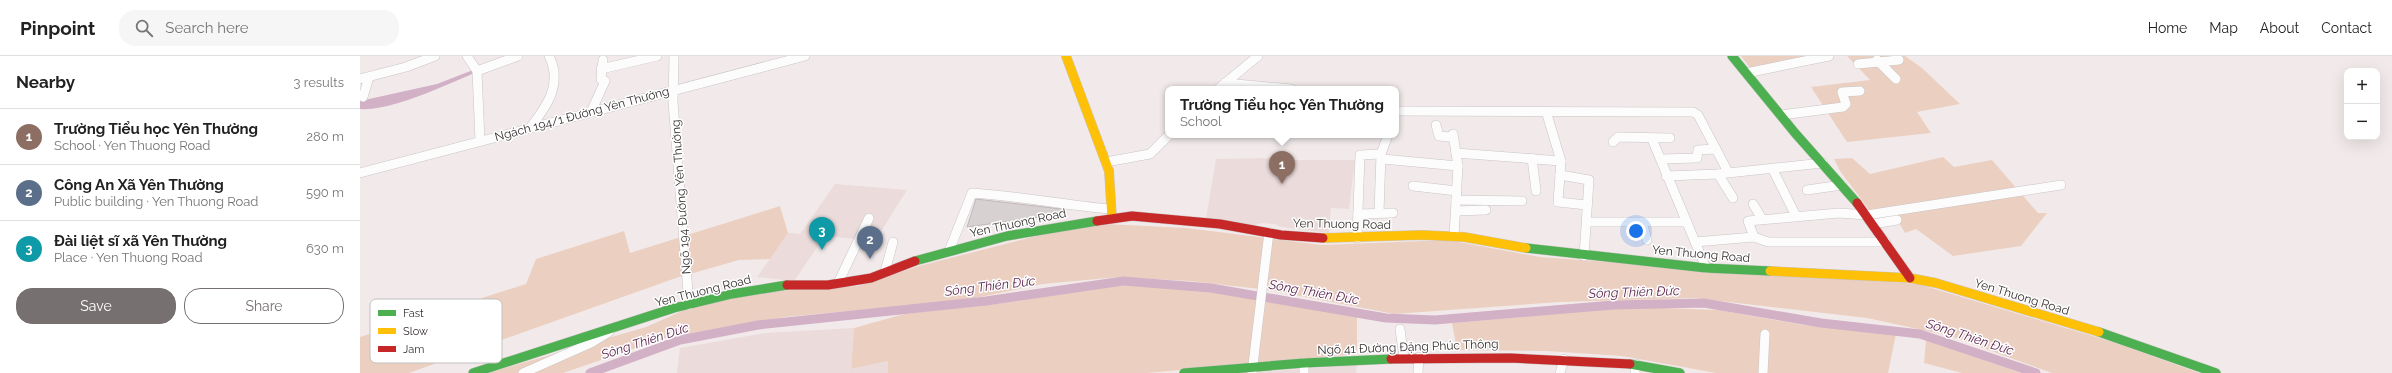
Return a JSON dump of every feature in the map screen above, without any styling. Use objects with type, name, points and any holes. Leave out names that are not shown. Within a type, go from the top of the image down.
[{"type":"main road","points":[[1066,56],[1109,171],[1112,214]]},
{"type":"main road","points":[[1732,56],[1785,114],[1823,163],[1867,214],[1910,278]]},
{"type":"main road","name":"Yen Thuong Road","points":[[473,373],[689,305],[732,294],[779,285],[838,283],[871,278],[949,251],[1112,214],[1220,224],[1269,232],[1357,238],[1422,235],[1454,236],[1584,256],[1706,268],[1910,278],[1936,283],[2116,337],[2216,373]]},
{"type":"main road","name":"Ngõ 41 Đường Đặng Phúc Thông","points":[[1184,373],[1304,368],[1419,357],[1564,359],[1680,373]]},
{"type":"street","points":[[360,79],[416,60],[435,56]]},
{"type":"street","points":[[467,56],[475,70],[480,141]]},
{"type":"street","points":[[475,70],[506,56]]},
{"type":"street","points":[[475,70],[518,56]]},
{"type":"street","points":[[530,128],[553,95],[556,71],[549,56]]},
{"type":"street","points":[[601,69],[657,56]]},
{"type":"street","name":"Ngõ 194 Đường Yên Thường","points":[[674,56],[674,89],[689,305]]},
{"type":"street","name":"Ngách 194/1 Đường Yên Thường","points":[[360,173],[674,89],[796,57],[805,56]]},
{"type":"street","points":[[1222,86],[1258,56]]},
{"type":"street","points":[[1746,73],[1829,56]]},
{"type":"street","points":[[1858,64],[1876,59],[1899,60]]},
{"type":"street","points":[[1876,59],[1896,79]]},
{"type":"street","points":[[591,112],[604,81],[601,78],[603,60]]},
{"type":"street","points":[[363,97],[369,77]]},
{"type":"street","points":[[1225,83],[1258,86]]},
{"type":"street","points":[[1785,114],[1844,106],[1846,104],[1842,92],[1860,91]]},
{"type":"street","points":[[1399,111],[1693,112],[1698,115],[1728,172]]},
{"type":"street","points":[[1546,111],[1561,161],[1558,202],[1587,205]]},
{"type":"street","points":[[1436,125],[1439,136],[1448,137],[1453,134],[1458,166],[1454,236]]},
{"type":"street","points":[[1613,142],[1618,137],[1652,139],[1670,138]]},
{"type":"street","points":[[1106,162],[1150,154],[1166,138]]},
{"type":"street","points":[[1379,212],[1382,157],[1387,138]]},
{"type":"street","points":[[1652,139],[1661,159],[1666,176],[1675,190],[1706,268]]},
{"type":"street","points":[[1661,159],[1697,158],[1698,150],[1716,149]]},
{"type":"street","points":[[1456,153],[1561,161]]},
{"type":"street","points":[[1357,238],[1360,155],[1458,166]]},
{"type":"street","points":[[1532,158],[1532,171],[1536,191]]},
{"type":"street","points":[[1666,176],[1718,174],[1823,163]]},
{"type":"street","points":[[1772,168],[1796,216]]},
{"type":"street","points":[[1718,174],[1733,198]]},
{"type":"street","points":[[1560,175],[1588,179],[1589,191],[1584,256]]},
{"type":"street","points":[[1754,237],[1748,221],[1796,216],[1867,214],[2061,184]]},
{"type":"street","points":[[1807,190],[1842,185]]},
{"type":"street","points":[[1413,186],[1490,202],[1522,201]]},
{"type":"street","points":[[949,251],[972,193],[1007,194],[1112,214]]},
{"type":"street","points":[[1753,204],[1762,220]]},
{"type":"street","points":[[1456,211],[1486,210]]},
{"type":"street","points":[[1358,214],[1379,212],[1393,213]]},
{"type":"street","points":[[838,283],[869,218]]},
{"type":"street","points":[[1873,224],[1897,220]]},
{"type":"street","points":[[1587,222],[1687,222]]},
{"type":"street","points":[[1642,222],[1647,240]]},
{"type":"street","points":[[1252,370],[1260,299],[1265,275],[1269,232]]},
{"type":"street","points":[[1695,242],[1754,237],[1768,242],[1886,242]]},
{"type":"street","points":[[885,272],[893,242]]},
{"type":"street","points":[[1400,329],[1404,358]]},
{"type":"street","points":[[529,372],[591,343],[612,330]]},
{"type":"street","points":[[1763,373],[1765,334]]},
{"type":"street","points":[[1418,373],[1419,357]]},
{"type":"street","points":[[1560,373],[1564,359]]},
{"type":"shaded area","points":[[509,56],[514,56],[415,98],[375,108],[360,109],[360,101],[437,84]]},
{"type":"shaded area","points":[[1741,56],[1814,56],[1750,68]]},
{"type":"shaded area","points":[[1847,56],[1905,56],[1922,68],[1960,104],[1917,112],[1931,133],[1847,142],[1811,87],[1870,80]]},
{"type":"shaded area","points":[[1943,157],[1954,167],[1992,160],[2038,213],[2047,213],[2021,246],[1953,256],[1916,229],[1905,233],[1896,217],[1876,219],[1840,171],[1834,159],[1852,158],[1870,174]]},
{"type":"shaded area","points":[[1274,158],[1288,160],[1355,160],[1349,209],[1331,208],[1329,233],[1281,227],[1275,224],[1261,223],[1251,226],[1206,219],[1216,159]]},
{"type":"shaded area","points":[[835,184],[907,190],[875,241],[825,236],[794,281],[757,277],[788,233],[800,234]]},
{"type":"shaded area","points":[[780,206],[788,233],[770,259],[739,260],[676,278],[502,340],[502,299],[479,299],[526,284],[536,259],[624,231],[630,253]]},
{"type":"shaded area","points":[[1105,224],[1187,228],[1321,245],[1448,240],[1540,257],[1918,284],[2113,342],[2199,373],[2052,373],[1950,336],[1867,318],[1695,298],[1560,302],[1394,314],[1269,290],[1189,281],[1119,277],[1043,284],[965,300],[785,317],[668,337],[563,373],[488,373],[646,327],[689,308],[758,292],[858,286],[919,266],[1056,231]]},
{"type":"shaded area","points":[[1131,285],[1211,290],[1357,316],[1357,354],[1147,373],[888,373],[888,361],[851,369],[854,328],[904,314],[1013,302],[1087,288]]},
{"type":"shaded area","points":[[1632,307],[1719,310],[1803,325],[1896,334],[1888,373],[1716,373],[1622,356],[1546,351],[1457,350],[1452,323]]},
{"type":"shaded area","points":[[854,328],[851,369],[888,361],[888,373],[677,373],[680,348],[765,333]]},
{"type":"shaded area","points":[[370,334],[370,363],[437,363],[409,373],[360,373],[360,337]]},
{"type":"shaded area","points":[[1926,340],[2021,373],[1962,373],[1924,363]]},
{"type":"shaded area","points":[[1357,365],[1356,373],[1257,373],[1259,372]]},
{"type":"building","points":[[976,199],[1061,209],[1061,214],[967,227]]},
{"type":"waterway","name":"Sông Thiên Đức","points":[[590,373],[680,340],[758,325],[986,301],[1123,281],[1211,288],[1386,318],[1435,320],[1613,305],[1704,303],[1821,323],[1920,334],[2036,373]]},
{"type":"traffic: fast","points":[[1732,56],[1795,133],[1857,203]]},
{"type":"traffic: fast","points":[[915,261],[1007,236],[1097,221]]},
{"type":"traffic: fast","points":[[1526,248],[1706,268],[1770,271]]},
{"type":"traffic: fast","points":[[473,373],[674,308],[732,294],[787,285]]},
{"type":"traffic: fast","points":[[2099,332],[2216,373]]},
{"type":"traffic: fast","points":[[1184,373],[1304,363],[1391,359]]},
{"type":"traffic: fast","points":[[1630,364],[1680,373]]},
{"type":"traffic: slow","points":[[1066,56],[1109,171],[1112,218]]},
{"type":"traffic: slow","points":[[1323,238],[1422,235],[1464,237],[1526,248]]},
{"type":"traffic: slow","points":[[1770,271],[1910,278],[1936,283],[2099,332]]},
{"type":"traffic: jam","points":[[1857,203],[1910,278]]},
{"type":"traffic: jam","points":[[1097,221],[1132,216],[1220,224],[1281,235],[1323,238]]},
{"type":"traffic: jam","points":[[787,285],[828,285],[871,278],[915,261]]},
{"type":"traffic: jam","points":[[1391,359],[1451,357],[1510,358],[1630,364]]},
{"type":"place","name":"Trường Tiểu học Yên Thường","points":[[1282,184]]},
{"type":"place","name":"Đài liệt sĩ xã Yên Thường","points":[[822,250]]},
{"type":"place","name":"Công An Xã Yên Thường","points":[[870,259]]}]
